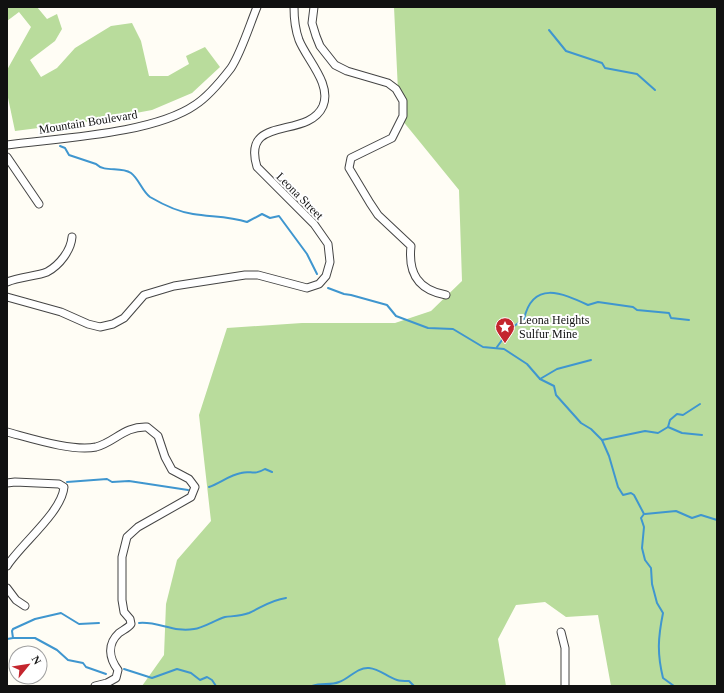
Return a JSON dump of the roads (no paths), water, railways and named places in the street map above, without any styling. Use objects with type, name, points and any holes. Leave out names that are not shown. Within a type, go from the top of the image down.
[{"type":"street","name":"Mountain Boulevard","points":[[7,145],[113,132],[169,119],[196,105],[218,85],[232,66],[257,7]]},
{"type":"street","name":"Leona Street","points":[[7,297],[62,312],[88,324],[100,326],[113,324],[124,318],[144,295],[174,286],[245,275],[258,275],[307,288],[319,284],[326,276],[330,262],[328,244],[314,224],[257,167],[253,156],[255,145],[263,135],[277,129],[300,125],[314,118],[322,107],[325,96],[323,83],[300,40],[295,25],[294,7]]},
{"type":"street","points":[[314,7],[312,23],[316,36],[320,46],[336,65],[347,71],[388,83],[396,89],[403,101],[403,116],[392,138],[351,158],[349,168],[378,215],[411,246],[410,266],[412,273],[419,282],[432,293],[446,295]]},
{"type":"street","points":[[7,157],[39,204]]},
{"type":"street","points":[[7,282],[47,272],[62,259],[68,251],[71,246],[72,237]]},
{"type":"street","points":[[7,432],[65,446],[95,447],[116,438],[127,429],[147,427],[158,436],[165,457],[172,470],[189,479],[195,487],[191,497],[138,527],[127,537],[122,557],[122,600],[124,612],[130,619],[131,624],[119,634],[111,645],[111,659],[118,670],[116,678],[107,684],[95,686]]},
{"type":"street","points":[[7,483],[59,484],[64,487],[63,493],[52,514],[7,566]]},
{"type":"street","points":[[7,588],[16,600],[25,606]]},
{"type":"street","points":[[561,632],[565,648],[565,686]]},
{"type":"waterway","points":[[549,30],[566,51],[602,63],[605,68],[637,74],[655,90]]},
{"type":"waterway","points":[[60,146],[65,148],[69,155],[96,164],[100,167],[122,170],[131,173],[150,197],[165,205],[188,213],[247,222],[262,214],[270,218],[279,216],[307,254],[317,274]]},
{"type":"waterway","points":[[328,288],[344,294],[387,305],[396,316],[428,328],[453,329],[483,347],[504,349],[527,364],[540,379],[554,386],[556,395],[581,423],[591,429],[602,440],[609,456],[618,487],[623,495],[631,493],[634,495],[644,514],[641,518],[644,527],[642,548],[645,560],[651,568],[652,584],[657,603],[663,613],[659,646],[661,669],[663,678],[674,686]]},
{"type":"waterway","points":[[497,347],[510,329],[524,319],[528,307],[534,299],[541,294],[559,294],[588,305],[598,302],[633,307],[637,310],[669,313],[671,318],[689,320]]},
{"type":"waterway","points":[[540,379],[557,369],[591,360]]},
{"type":"waterway","points":[[602,440],[645,431],[658,433],[668,427],[670,420],[677,414],[683,415],[700,404]]},
{"type":"waterway","points":[[668,427],[682,433],[702,435]]},
{"type":"waterway","points":[[209,487],[233,475],[241,473],[255,473],[265,469],[272,472]]},
{"type":"waterway","points":[[67,482],[107,479],[112,482],[129,481],[188,490]]},
{"type":"waterway","points":[[645,514],[676,511],[692,518],[701,515],[717,520]]},
{"type":"waterway","points":[[139,623],[187,630],[194,629],[225,617],[249,613],[271,602],[286,598]]},
{"type":"waterway","points":[[7,639],[13,638],[13,629],[35,619],[61,613],[79,624],[99,623]]},
{"type":"waterway","points":[[13,638],[35,638],[57,650],[68,660],[83,663],[86,667],[106,674]]},
{"type":"waterway","points":[[312,686],[336,683],[365,668],[377,670],[397,680],[409,681],[414,686]]},
{"type":"waterway","points":[[124,669],[152,678],[177,669],[191,673],[200,680],[207,677],[212,680],[216,686]]},
{"type":"place","name":"Leona Heights Sulfur Mine","points":[[505,344]]}]
